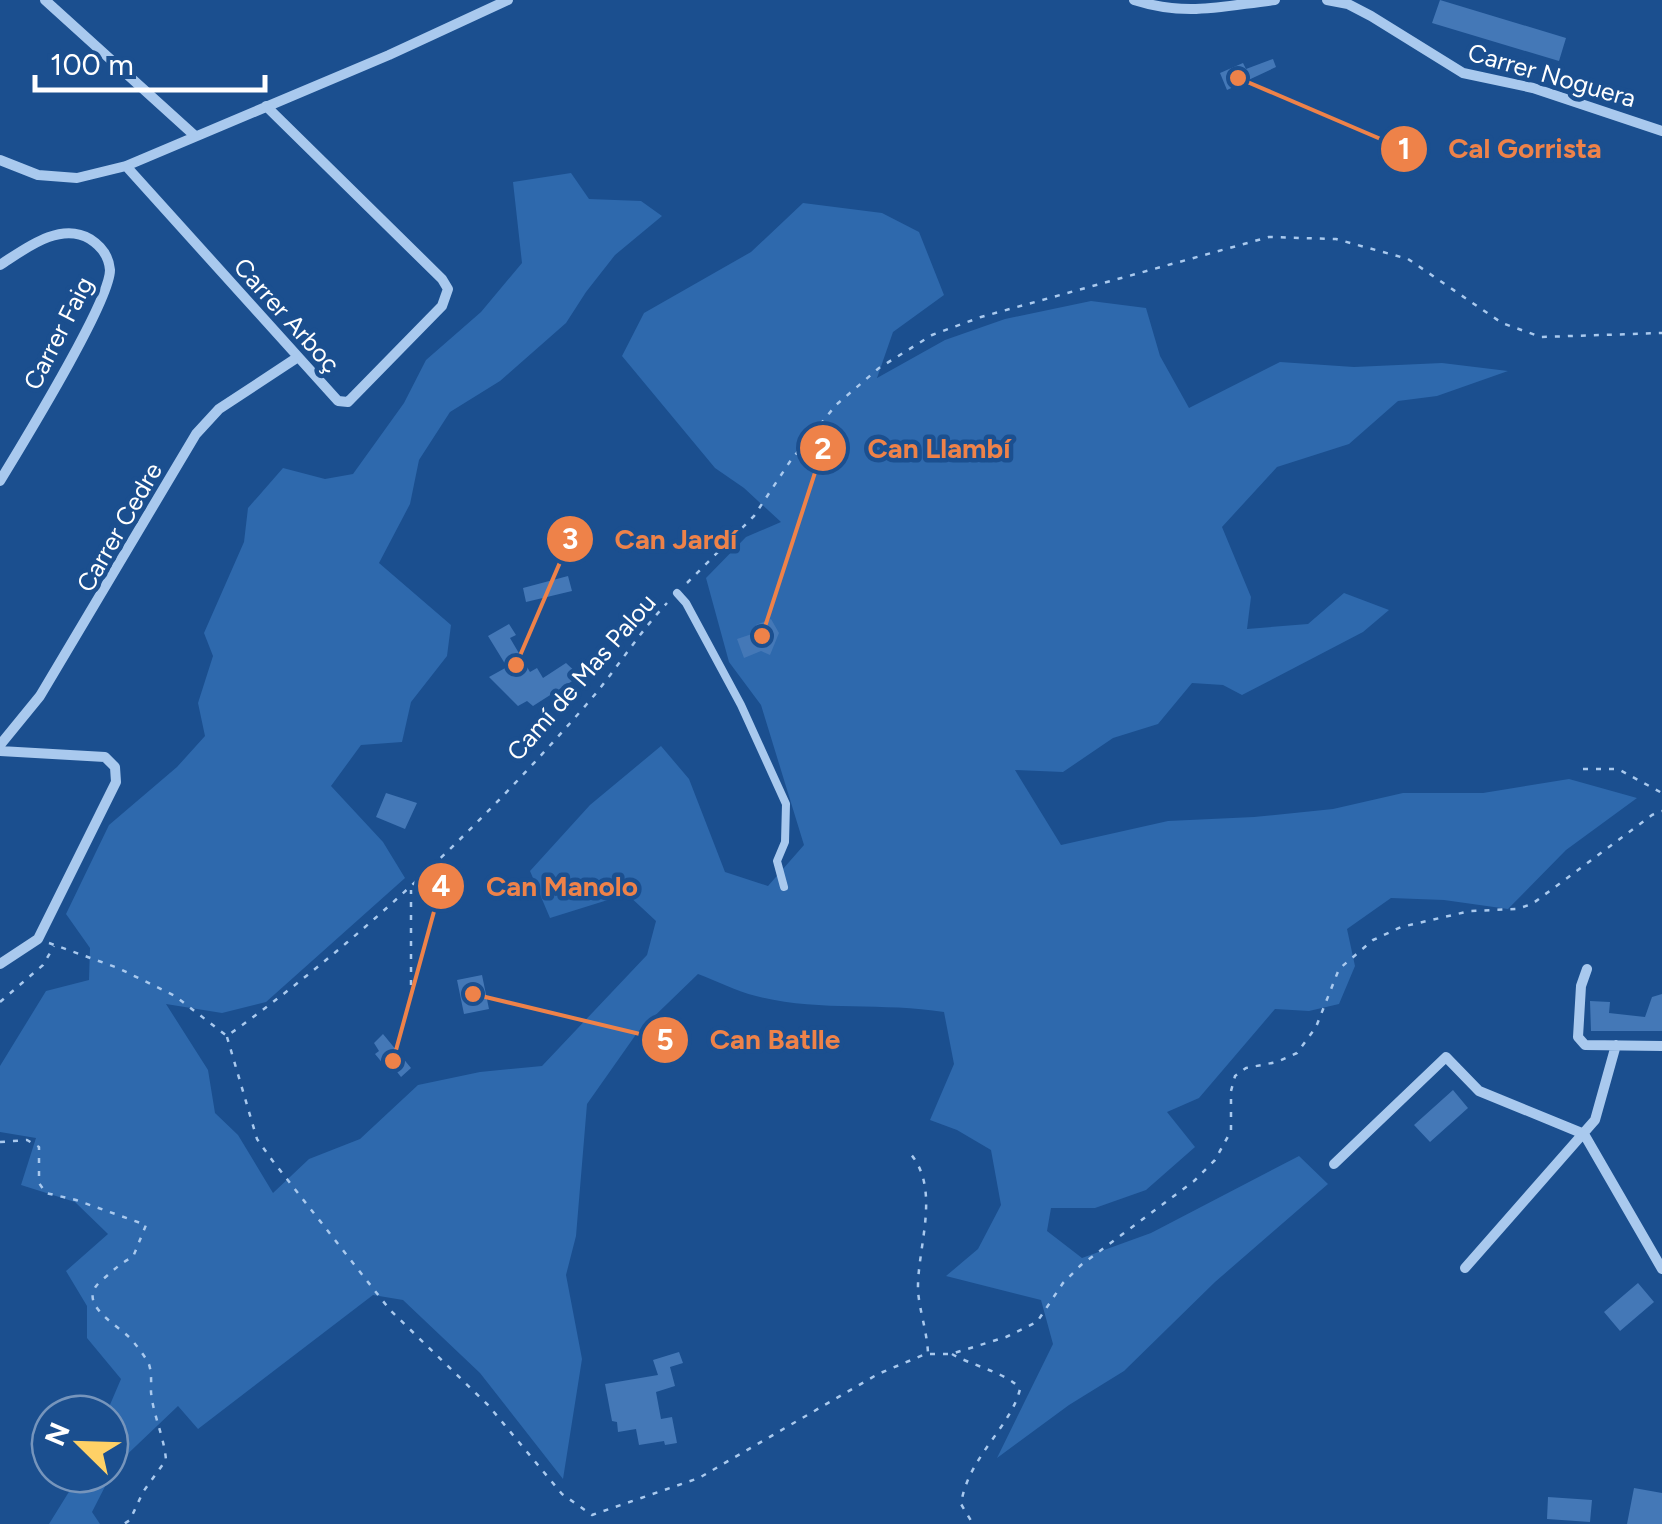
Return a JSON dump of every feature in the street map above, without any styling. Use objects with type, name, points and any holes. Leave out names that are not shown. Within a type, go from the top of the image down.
[{"type":"street","points":[[45,0],[194,135]]},
{"type":"street","points":[[3,163],[38,175],[76,178],[126,166],[388,56],[508,0]]},
{"type":"street","points":[[1134,0],[1181,11],[1275,0]]},
{"type":"street","name":"Carrer Noguera","points":[[1326,0],[1348,4],[1371,16],[1463,73],[1533,88],[1662,131]]},
{"type":"street","name":"Carrer Arboç","points":[[126,166],[338,401],[348,402],[442,306],[448,289],[266,106]]},
{"type":"street","name":"Carrer Faig","points":[[0,265],[31,245],[64,232],[89,238],[106,253],[110,273],[91,320],[0,482]]},
{"type":"street","name":"Carrer Cedre","points":[[0,748],[40,696],[196,434],[219,408],[298,356]]},
{"type":"street","points":[[0,748],[106,757],[116,768],[116,782],[38,939],[0,964]]},
{"type":"street","points":[[1587,970],[1581,986],[1578,1037],[1585,1044],[1662,1046]]},
{"type":"street","points":[[1465,1268],[1595,1120],[1616,1045]]},
{"type":"street","points":[[1334,1164],[1446,1057],[1480,1090],[1584,1134],[1662,1268]]},
{"type":"lane","points":[[676,594],[686,603],[741,705],[786,804],[786,842],[778,861],[784,887]]},
{"type":"path","name":"Camí de Mas Palou","points":[[226,1036],[412,888],[588,703],[644,627],[754,516],[791,460],[836,405],[880,368],[932,334],[1269,237],[1336,240],[1408,259],[1502,322],[1541,337],[1662,333]]},
{"type":"path","points":[[1583,769],[1618,768],[1662,794]]},
{"type":"path","points":[[592,1515],[699,1478],[878,1374],[928,1353],[951,1354],[1006,1337],[1037,1322],[1063,1283],[1082,1265],[1194,1181],[1215,1160],[1231,1131],[1235,1076],[1246,1068],[1297,1053],[1316,1027],[1338,969],[1373,940],[1402,927],[1470,911],[1517,909],[1532,904],[1662,811]]},
{"type":"path","points":[[411,985],[412,888]]},
{"type":"path","points":[[38,939],[118,968],[175,996],[226,1036],[257,1139],[272,1160],[390,1310],[488,1406],[562,1494],[592,1515]]},
{"type":"path","points":[[0,1002],[43,964],[54,945]]},
{"type":"path","points":[[0,1142],[27,1140],[39,1147],[39,1183],[46,1193],[146,1226],[134,1257],[120,1263],[95,1285],[93,1293],[93,1303],[100,1312],[129,1338],[150,1365],[152,1406],[166,1447],[166,1460],[124,1524]]},
{"type":"path","points":[[907,1150],[915,1158],[922,1177],[927,1215],[918,1294],[927,1325],[928,1353]]},
{"type":"path","points":[[951,1354],[1015,1381],[1020,1389],[999,1430],[979,1455],[963,1490],[960,1504],[973,1524]]},
{"type":"path","points":[[592,1515],[592,1524]]},
{"type":"shaded area","points":[[571,173],[589,199],[641,201],[662,216],[615,255],[566,323],[500,381],[450,412],[419,460],[410,504],[379,563],[451,625],[447,656],[411,702],[402,742],[361,745],[331,786],[383,842],[405,878],[266,1002],[222,1013],[166,1004],[208,1070],[215,1113],[238,1135],[273,1193],[309,1159],[360,1139],[418,1085],[480,1072],[542,1066],[647,955],[656,921],[627,894],[550,918],[530,871],[590,805],[661,746],[689,779],[725,872],[768,886],[804,845],[761,705],[729,662],[706,578],[746,537],[781,522],[715,468],[622,356],[644,313],[751,252],[803,203],[882,213],[919,232],[944,295],[893,332],[877,378],[945,340],[1005,319],[1091,301],[1146,308],[1160,356],[1189,408],[1280,362],[1354,367],[1442,363],[1508,371],[1437,396],[1398,401],[1349,444],[1277,467],[1222,527],[1251,597],[1247,629],[1308,624],[1344,593],[1389,610],[1363,632],[1242,695],[1223,685],[1192,683],[1158,724],[1113,738],[1063,772],[1015,770],[1061,845],[1168,821],[1333,809],[1403,793],[1483,793],[1569,779],[1637,798],[1566,850],[1508,909],[1391,898],[1347,929],[1355,966],[1339,1004],[1309,1011],[1275,1009],[1199,1098],[1167,1112],[1195,1147],[1146,1190],[1095,1208],[1051,1208],[1047,1231],[1082,1258],[1151,1233],[1299,1156],[1328,1184],[1215,1282],[1124,1371],[1069,1405],[997,1458],[1053,1344],[1041,1300],[946,1276],[978,1249],[1001,1205],[991,1150],[930,1120],[954,1064],[944,1012],[779,1001],[698,974],[637,1033],[587,1104],[576,1236],[566,1275],[582,1359],[563,1479],[480,1373],[403,1300],[373,1295],[198,1429],[178,1406],[130,1452],[130,1394],[115,1394],[121,1379],[87,1338],[87,1306],[66,1271],[108,1234],[75,1202],[21,1185],[36,1138],[0,1132],[0,1066],[46,991],[89,980],[90,948],[66,914],[109,825],[177,767],[205,736],[198,703],[213,656],[204,633],[244,542],[248,508],[283,468],[325,479],[353,474],[404,403],[426,360],[481,312],[522,263],[513,182]]},
{"type":"shaded area","points":[[68,1494],[101,1494],[92,1512],[100,1524],[49,1524]]},
{"type":"building","points":[[1440,0],[1566,38],[1559,61],[1432,23]]},
{"type":"building","points":[[1273,59],[1276,67],[1227,90],[1220,73],[1243,63],[1246,69]]},
{"type":"building","points":[[568,576],[572,591],[526,602],[523,588]]},
{"type":"building","points":[[771,619],[779,633],[770,655],[761,651],[744,658],[737,639],[758,632],[756,625]]},
{"type":"building","points":[[509,624],[516,635],[510,638],[530,672],[537,668],[543,678],[566,663],[580,676],[533,706],[527,701],[518,706],[489,677],[507,667],[488,636]]},
{"type":"building","points":[[386,793],[417,803],[405,829],[376,817]]},
{"type":"building","points":[[482,975],[489,1009],[464,1014],[457,980]]},
{"type":"building","points":[[1662,994],[1662,1031],[1591,1031],[1590,1001],[1610,1002],[1609,1013],[1645,1017],[1652,997]]},
{"type":"building","points":[[383,1034],[411,1068],[401,1077],[394,1068],[389,1071],[375,1054],[379,1051],[374,1043]]},
{"type":"building","points":[[1453,1090],[1468,1108],[1430,1142],[1414,1125]]},
{"type":"building","points":[[1638,1283],[1654,1302],[1620,1331],[1604,1312]]},
{"type":"building","points":[[679,1352],[683,1363],[670,1367],[675,1386],[656,1392],[661,1419],[672,1417],[677,1443],[639,1445],[636,1429],[618,1432],[605,1384],[658,1375],[653,1360]]},
{"type":"building","points":[[1634,1488],[1662,1493],[1662,1524],[1627,1524]]},
{"type":"building","points":[[1548,1497],[1592,1500],[1590,1522],[1547,1519]]},
{"type":"place","name":"Cal Gorrista","points":[[1238,78]]},
{"type":"place","name":"Can Llambí","points":[[762,636]]},
{"type":"place","name":"Can Jardí","points":[[516,665]]},
{"type":"place","name":"Can Batlle","points":[[473,994]]},
{"type":"place","name":"Can Manolo","points":[[393,1061]]}]
